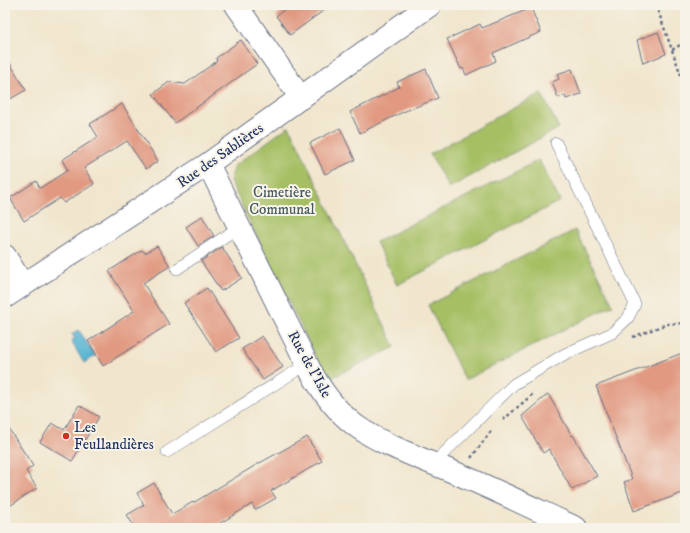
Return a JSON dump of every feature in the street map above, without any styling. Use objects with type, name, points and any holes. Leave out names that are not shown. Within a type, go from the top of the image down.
[{"type":"street","points":[[236,5],[301,98]]},
{"type":"street","name":"Rue des Sablières","points":[[5,296],[208,164],[430,5]]},
{"type":"street","name":"Rue de l'Isle","points":[[208,164],[307,364],[321,389],[332,404],[356,426],[383,441],[576,528]]},
{"type":"street","points":[[5,256],[24,285]]},
{"type":"lane","points":[[434,463],[514,384],[565,354],[612,333],[628,318],[635,304],[556,143]]},
{"type":"lane","points":[[177,269],[239,227]]},
{"type":"lane","points":[[167,452],[307,364]]},
{"type":"path","points":[[656,5],[685,86]]},
{"type":"path","points":[[672,50],[685,42]]},
{"type":"path","points":[[628,339],[667,324],[685,323]]},
{"type":"path","points":[[500,423],[539,388]]},
{"type":"path","points":[[458,474],[494,428]]},
{"type":"green space","points":[[541,93],[559,128],[449,188],[430,154]]},
{"type":"green space","name":"Cimetière Communal","points":[[289,126],[395,347],[327,380],[230,181],[234,166]]},
{"type":"green space","points":[[539,160],[560,201],[397,285],[376,242]]},
{"type":"green space","points":[[575,230],[613,305],[465,380],[428,305]]},
{"type":"water","points":[[79,330],[95,356],[84,363],[71,341],[75,338],[72,334]]},
{"type":"building","points":[[290,5],[331,5],[290,35],[276,16]]},
{"type":"building","points":[[531,8],[541,32],[493,53],[496,61],[466,75],[463,68],[461,69],[447,39],[480,24],[482,28]]},
{"type":"building","points":[[658,32],[666,54],[643,63],[637,40]]},
{"type":"building","points":[[241,40],[257,64],[175,123],[153,94],[169,82],[185,84],[217,61],[216,58]]},
{"type":"building","points":[[5,55],[26,90],[5,102]]},
{"type":"building","points":[[426,69],[438,98],[403,112],[360,133],[350,112],[399,87],[397,82]]},
{"type":"building","points":[[572,69],[581,94],[566,99],[565,95],[558,98],[552,82],[559,79],[557,74]]},
{"type":"building","points":[[122,104],[158,161],[146,169],[127,141],[84,168],[94,184],[64,203],[60,198],[24,221],[10,198],[36,181],[40,188],[68,170],[62,160],[98,137],[90,124]]},
{"type":"building","points":[[340,128],[355,160],[325,174],[310,143]]},
{"type":"building","points":[[202,216],[214,236],[198,246],[186,227]]},
{"type":"building","points":[[157,246],[170,266],[143,283],[169,324],[103,366],[88,341],[134,311],[109,271],[142,250],[145,253]]},
{"type":"building","points":[[222,247],[242,278],[221,291],[201,261]]},
{"type":"building","points":[[207,288],[239,338],[216,352],[184,303]]},
{"type":"building","points":[[262,336],[283,367],[263,380],[242,349]]},
{"type":"building","points":[[685,352],[685,492],[634,511],[624,482],[632,479],[596,386]]},
{"type":"building","points":[[548,394],[597,476],[572,490],[549,449],[543,453],[522,416]]},
{"type":"building","name":"Les Feullandières","points":[[79,405],[99,417],[72,461],[40,442],[52,423],[64,430]]},
{"type":"building","points":[[5,423],[33,466],[26,471],[37,488],[5,509]]},
{"type":"building","points":[[307,437],[322,461],[271,491],[276,498],[255,510],[252,504],[212,528],[135,528],[127,515],[144,505],[137,493],[154,483],[172,514]]},
{"type":"place","name":"Les Feullandières","points":[[66,436]]}]
